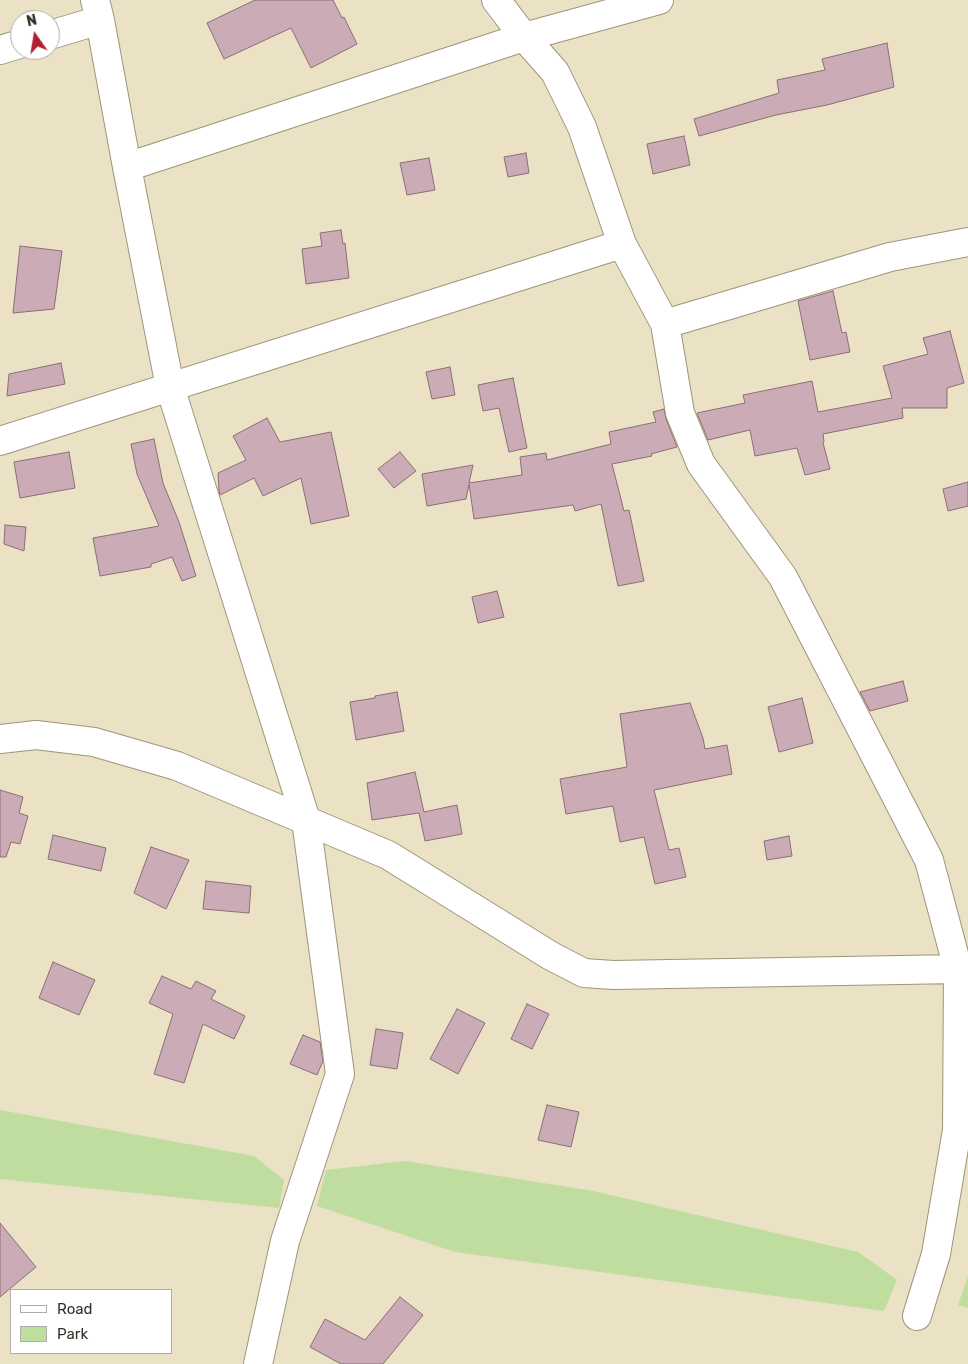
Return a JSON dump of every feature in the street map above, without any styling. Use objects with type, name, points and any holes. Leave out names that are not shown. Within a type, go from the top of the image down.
[{"type":"street","points":[[496,0],[524,37],[555,72],[582,126],[622,244],[665,324],[680,412],[700,464],[783,577],[929,860],[963,968],[957,1130],[936,1254],[917,1316]]},
{"type":"street","points":[[127,167],[524,37],[659,0]]},
{"type":"street","points":[[60,30],[98,10],[170,387],[306,820],[340,1074],[285,1241],[258,1364]]},
{"type":"street","points":[[665,324],[890,257],[968,242]]},
{"type":"street","points":[[0,441],[622,244]]},
{"type":"street","points":[[0,739],[36,735],[94,742],[177,766],[388,855],[551,956],[584,973],[623,975],[963,968]]},
{"type":"green space","points":[[0,1110],[254,1156],[284,1180],[279,1208],[0,1179]]},
{"type":"green space","points":[[405,1161],[593,1191],[858,1252],[897,1280],[884,1311],[455,1252],[317,1206],[326,1170]]},
{"type":"green space","points":[[968,1276],[968,1308],[958,1305]]},
{"type":"building","points":[[255,0],[333,0],[342,18],[344,17],[357,44],[311,68],[291,28],[224,59],[207,23]]},
{"type":"building","points":[[887,43],[894,87],[827,105],[776,115],[699,136],[694,119],[779,93],[777,80],[825,70],[822,59]]},
{"type":"building","points":[[684,136],[690,165],[653,174],[647,144]]},
{"type":"building","points":[[526,153],[529,173],[508,177],[504,157]]},
{"type":"building","points":[[429,158],[435,190],[407,195],[400,163]]},
{"type":"building","points":[[341,230],[343,244],[345,243],[349,278],[306,284],[302,249],[322,246],[320,233]]},
{"type":"building","points":[[20,246],[62,251],[54,309],[13,313]]},
{"type":"building","points":[[833,291],[842,333],[846,332],[850,352],[810,360],[798,301]]},
{"type":"building","points":[[950,331],[964,383],[947,388],[947,408],[902,408],[903,418],[823,434],[823,443],[830,469],[805,475],[797,448],[755,456],[750,430],[708,440],[697,413],[745,403],[743,395],[812,381],[818,412],[892,398],[883,366],[928,354],[923,338]]},
{"type":"building","points":[[61,363],[65,384],[7,396],[9,374]]},
{"type":"building","points":[[450,367],[455,395],[432,399],[426,372]]},
{"type":"building","points":[[513,378],[527,448],[509,452],[499,408],[483,411],[478,385]]},
{"type":"building","points":[[664,409],[677,447],[651,454],[652,456],[612,464],[624,511],[629,510],[644,581],[618,586],[601,504],[575,511],[573,505],[474,519],[469,484],[466,499],[427,506],[422,474],[473,465],[469,483],[522,475],[520,457],[546,453],[547,460],[611,444],[609,432],[656,422],[653,412]]},
{"type":"building","points":[[267,418],[280,442],[331,432],[349,516],[311,524],[301,478],[263,496],[254,478],[220,495],[218,473],[246,460],[233,436]]},
{"type":"building","points":[[154,439],[163,483],[179,522],[196,576],[182,581],[172,557],[151,564],[151,567],[100,576],[93,538],[159,526],[137,474],[131,444]]},
{"type":"building","points":[[69,452],[75,488],[20,498],[14,462]]},
{"type":"building","points":[[400,452],[416,471],[394,488],[378,469]]},
{"type":"building","points":[[968,482],[968,506],[948,511],[943,489]]},
{"type":"building","points":[[5,525],[26,527],[24,551],[4,544]]},
{"type":"building","points":[[497,591],[504,617],[478,623],[472,597]]},
{"type":"building","points":[[903,681],[908,701],[870,711],[860,692]]},
{"type":"building","points":[[397,692],[404,731],[356,740],[350,702]]},
{"type":"building","points":[[802,698],[813,743],[779,752],[768,707]]},
{"type":"building","points":[[690,703],[703,738],[705,749],[727,745],[732,774],[654,790],[669,850],[679,848],[686,877],[655,884],[644,837],[620,842],[613,806],[566,814],[560,779],[627,767],[620,714]]},
{"type":"building","points":[[415,772],[424,812],[457,805],[462,834],[425,841],[419,813],[372,820],[367,783]]},
{"type":"building","points":[[0,790],[23,797],[19,813],[28,816],[20,844],[11,842],[6,857],[0,857]]},
{"type":"building","points":[[53,835],[106,848],[101,871],[48,859]]},
{"type":"building","points":[[789,836],[792,856],[767,860],[764,841]]},
{"type":"building","points":[[151,847],[189,860],[166,909],[134,893]]},
{"type":"building","points":[[206,881],[251,886],[249,913],[203,909]]},
{"type":"building","points":[[53,962],[95,980],[79,1015],[39,998]]},
{"type":"building","points":[[162,976],[191,989],[196,981],[216,991],[211,999],[245,1016],[234,1039],[203,1024],[184,1083],[154,1074],[173,1014],[149,1003]]},
{"type":"building","points":[[527,1004],[549,1014],[532,1049],[511,1039]]},
{"type":"building","points":[[457,1009],[485,1023],[458,1074],[430,1059]]},
{"type":"building","points":[[376,1029],[403,1033],[397,1069],[370,1065]]},
{"type":"building","points":[[303,1035],[320,1042],[323,1061],[317,1075],[290,1064]]},
{"type":"building","points":[[547,1105],[579,1112],[571,1147],[538,1140]]},
{"type":"building","points":[[0,1223],[36,1267],[0,1297]]},
{"type":"building","points":[[400,1297],[423,1315],[383,1364],[341,1364],[310,1347],[325,1319],[365,1340]]}]
